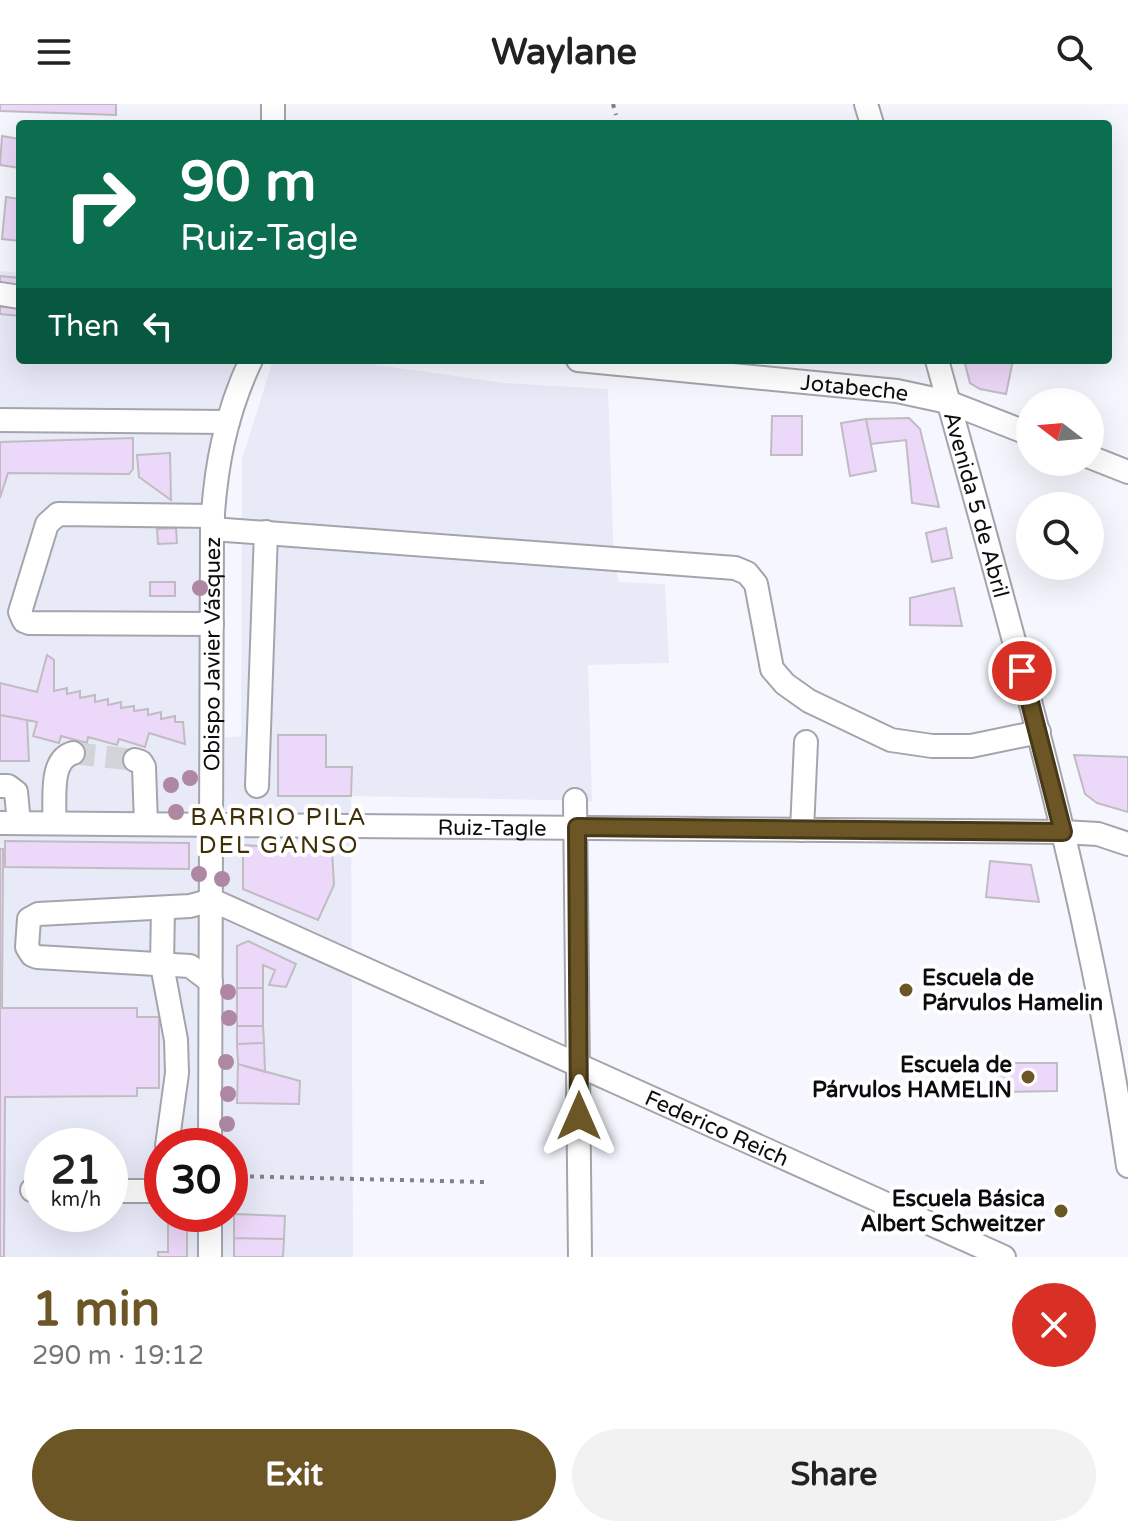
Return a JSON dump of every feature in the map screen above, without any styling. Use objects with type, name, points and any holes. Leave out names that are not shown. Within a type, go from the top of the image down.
[{"type":"street","name":"Obispo Javier Vásquez","points":[[210,1128],[213,523],[218,457],[250,364]]},
{"type":"street","name":"Jotabeche","points":[[620,364],[882,389],[948,402],[1016,429]]},
{"type":"street","name":"Avenida 5 de Abril","points":[[938,364],[1039,732],[1063,832],[1111,1053],[1126,1133],[1128,1166]]},
{"type":"street","points":[[0,420],[228,422]]},
{"type":"street","points":[[1104,463],[1128,472]]},
{"type":"street","points":[[212,624],[24,621],[20,612],[47,524],[58,514],[213,523],[266,532],[573,558],[735,568],[747,573],[756,584],[772,669],[785,684],[809,701],[891,740],[932,746],[971,746],[1039,732]]},
{"type":"street","points":[[257,786],[266,532]]},
{"type":"street","points":[[802,830],[806,742]]},
{"type":"street","points":[[54,823],[59,764],[62,758],[73,753]]},
{"type":"street","points":[[135,760],[144,767],[146,824]]},
{"type":"street","points":[[0,786],[16,792],[10,823]]},
{"type":"street","points":[[575,800],[580,1257]]},
{"type":"street","name":"Ruiz-Tagle","points":[[10,823],[1063,832],[1098,834],[1128,844]]},
{"type":"street","points":[[211,982],[190,966],[37,957],[29,951],[28,935],[29,919],[38,914],[190,906],[212,900]]},
{"type":"street","name":"Federico Reich","points":[[212,900],[1004,1257]]},
{"type":"street","points":[[163,908],[162,965],[176,1040],[177,1073],[169,1128]]},
{"type":"street","points":[[210,1232],[210,1257]]},
{"type":"path","points":[[613,104],[616,115]]},
{"type":"path","points":[[248,1176],[484,1182]]},
{"type":"shaded area","points":[[0,271],[16,273],[16,364],[250,364],[218,501],[212,739],[241,736],[242,459],[272,364],[370,364],[505,383],[608,389],[614,561],[619,582],[665,584],[669,663],[588,665],[592,801],[351,796],[353,1257],[0,1257]]},
{"type":"building","points":[[0,104],[116,104],[116,115],[0,111]]},
{"type":"building","points":[[2,136],[16,138],[16,167],[0,165]]},
{"type":"building","points":[[6,197],[16,198],[16,241],[2,239]]},
{"type":"building","points":[[0,276],[16,278],[16,316],[0,314]]},
{"type":"building","points":[[965,364],[1012,364],[1006,394],[980,389],[970,383]]},
{"type":"building","points":[[772,416],[802,416],[802,455],[771,455]]},
{"type":"building","points":[[909,418],[920,429],[939,507],[912,503],[906,440],[871,444],[866,419]]},
{"type":"building","points":[[866,419],[876,471],[850,476],[841,423]]},
{"type":"building","points":[[133,438],[133,469],[129,474],[8,473],[0,498],[0,442]]},
{"type":"building","points":[[170,453],[171,500],[139,477],[137,455]]},
{"type":"building","points":[[176,528],[177,543],[158,544],[157,529]]},
{"type":"building","points":[[946,528],[952,558],[932,562],[926,533]]},
{"type":"building","points":[[150,582],[175,582],[175,596],[150,596]]},
{"type":"building","points":[[954,588],[962,626],[910,625],[910,598]]},
{"type":"building","points":[[47,655],[54,660],[54,691],[67,688],[67,694],[80,691],[80,698],[95,695],[95,702],[108,699],[108,705],[121,702],[121,708],[134,706],[134,711],[148,709],[148,715],[161,712],[161,719],[175,716],[175,722],[183,722],[185,744],[149,733],[145,747],[119,739],[117,745],[88,737],[87,743],[61,736],[59,743],[33,736],[37,722],[0,715],[0,683],[37,692]]},
{"type":"building","points":[[0,715],[27,720],[29,761],[0,761]]},
{"type":"building","points":[[278,735],[326,735],[326,767],[352,767],[351,796],[278,796]]},
{"type":"building","points":[[1074,755],[1128,757],[1128,812],[1097,803],[1085,794]]},
{"type":"building","points":[[5,841],[189,843],[189,869],[5,867]]},
{"type":"building","points":[[243,845],[332,851],[334,885],[318,920],[243,889]]},
{"type":"building","points":[[0,849],[3,849],[2,1008],[137,1008],[137,1017],[159,1017],[159,1088],[137,1088],[137,1096],[5,1097],[4,1257],[0,1257]]},
{"type":"building","points":[[990,861],[1031,865],[1039,902],[986,897]]},
{"type":"building","points":[[248,941],[296,964],[286,987],[269,985],[275,970],[263,965],[263,988],[237,988],[237,946]]},
{"type":"building","points":[[237,988],[263,988],[263,1026],[237,1026]]},
{"type":"building","points":[[237,1026],[263,1026],[264,1043],[237,1044]]},
{"type":"building","points":[[264,1043],[265,1072],[238,1064],[237,1044]]},
{"type":"building","name":"Escuela de Párvulos HAMELIN","points":[[998,1063],[1057,1063],[1057,1091],[998,1092]]},
{"type":"building","points":[[238,1064],[300,1081],[299,1104],[237,1103]]},
{"type":"building","points":[[248,1215],[285,1216],[284,1239],[234,1238],[234,1232],[248,1232]]},
{"type":"building","points":[[168,1232],[187,1232],[187,1257],[158,1257],[158,1252],[168,1252]]},
{"type":"building","points":[[234,1238],[284,1239],[283,1257],[234,1257]]},
{"type":"tunnel","points":[[73,753],[135,760]]},
{"type":"place","name":"Escuela de Párvulos Hamelin","points":[[906,990]]},
{"type":"place","name":"Escuela de Párvulos HAMELIN","points":[[1028,1077]]},
{"type":"place","name":"Escuela Básica Albert Schweitzer","points":[[1061,1211]]},
{"type":"district","name":"BARRIO PILA DEL GANSO","points":[[279,831]]},
{"type":"route","points":[[579,1116],[577,827],[1063,832],[1022,671]]}]
